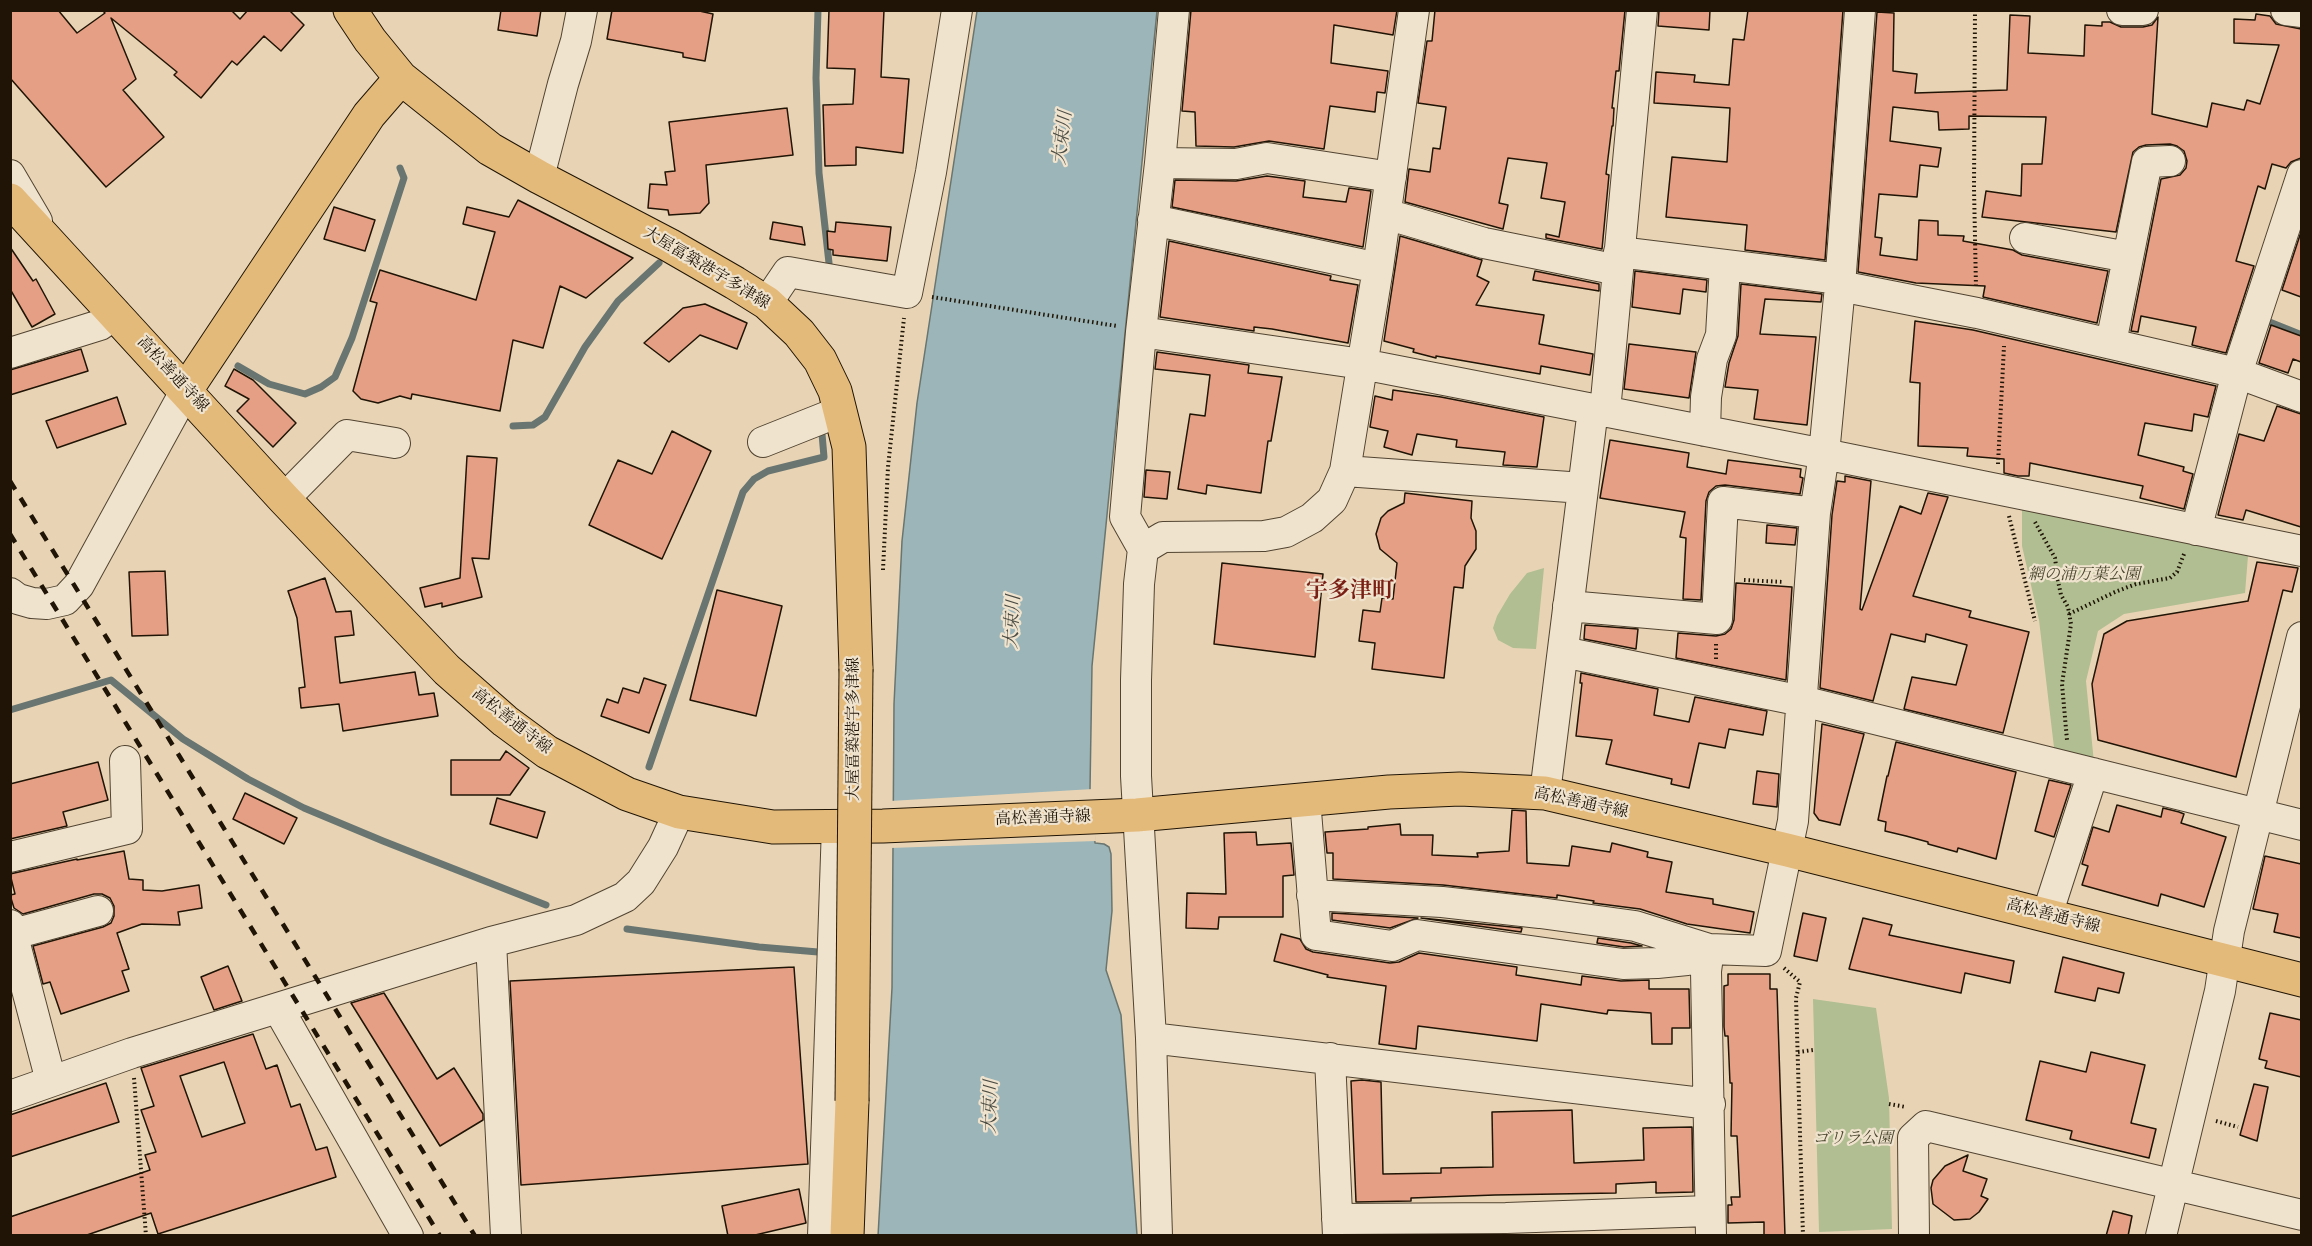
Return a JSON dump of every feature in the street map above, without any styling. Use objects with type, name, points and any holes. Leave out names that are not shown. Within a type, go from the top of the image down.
[{"type":"main road","name":"大屋冨築港宇多津線","points":[[350,10],[370,40],[401,78],[490,149],[669,245],[767,303],[799,333],[820,360],[835,390],[849,447],[856,669],[852,1101],[847,1236]]},
{"type":"main road","points":[[186,390],[369,115],[401,78]]},
{"type":"main road","name":"高松善通寺線","points":[[13,204],[284,499],[447,670],[505,721],[547,752],[627,794],[679,812],[773,827],[883,826],[1137,815],[1389,792],[1460,789],[1545,793],[1787,850],[2301,980]]},
{"type":"street","points":[[539,177],[576,41],[582,10]]},
{"type":"street","points":[[767,303],[788,272],[916,295],[931,172],[957,10]]},
{"type":"street","points":[[1157,1236],[1151,1038],[1137,815],[1136,680],[1139,584],[1143,549],[1125,517],[1130,329],[1153,220],[1161,162],[1174,10]]},
{"type":"street","points":[[1143,549],[1162,537],[1264,536],[1286,532],[1312,518],[1332,500],[1345,471],[1378,268],[1414,10]]},
{"type":"street","points":[[1545,793],[1583,488],[1599,410],[1618,261],[1642,10]]},
{"type":"street","points":[[1312,895],[1442,902],[1540,913],[1635,926],[1709,949],[1766,951],[1793,821],[1815,513],[1824,454],[1840,282],[1860,10]]},
{"type":"street","points":[[2122,10],[2143,10]]},
{"type":"street","points":[[2286,10],[2301,12]]},
{"type":"street","points":[[1161,162],[1236,164],[1267,158],[1391,177]]},
{"type":"street","points":[[2111,343],[2147,162],[2170,161]]},
{"type":"street","points":[[10,175],[48,240]]},
{"type":"street","points":[[2193,530],[2237,373],[2301,175]]},
{"type":"street","points":[[1386,214],[1484,243],[1618,261],[1725,265],[1840,282],[2237,373],[2301,397]]},
{"type":"street","points":[[1153,220],[1378,268]]},
{"type":"street","points":[[2025,238],[2128,257]]},
{"type":"street","points":[[1705,430],[1706,397],[1712,359],[1720,335],[1725,265]]},
{"type":"street","points":[[10,353],[100,325],[116,314]]},
{"type":"street","points":[[1130,329],[1362,364],[1705,430],[2301,551]]},
{"type":"street","points":[[10,593],[18,599],[47,604],[65,600],[79,585],[186,390]]},
{"type":"street","points":[[763,442],[841,411]]},
{"type":"street","points":[[284,499],[347,435],[395,443]]},
{"type":"street","points":[[1345,471],[1583,488]]},
{"type":"street","points":[[1568,606],[1717,619],[1723,502],[1815,513]]},
{"type":"street","points":[[2161,1236],[2220,991],[2229,931],[2259,814],[2292,719],[2301,637]]},
{"type":"street","points":[[1563,652],[1802,701],[2301,825]]},
{"type":"street","points":[[10,857],[127,829],[125,761]]},
{"type":"street","points":[[2047,915],[2081,770]]},
{"type":"street","points":[[1305,799],[1316,935],[1392,946],[1417,935],[1623,964],[1687,960],[1709,949]]},
{"type":"street","points":[[10,1096],[132,1053],[491,942],[576,920],[625,897],[640,882],[663,847],[679,812]]},
{"type":"street","points":[[823,1236],[837,826]]},
{"type":"street","points":[[51,1081],[11,932],[98,911]]},
{"type":"street","points":[[491,942],[506,1236]]},
{"type":"street","points":[[1330,1058],[1337,1227],[1506,1218],[1710,1223],[1710,1104],[1706,971],[1709,949]]},
{"type":"street","points":[[278,1008],[408,1236]]},
{"type":"street","points":[[1151,1038],[1710,1104]]},
{"type":"street","points":[[1914,1236],[1913,1138],[1926,1126],[2301,1215]]},
{"type":"path","points":[[1975,10],[1974,188],[1977,313]]},
{"type":"path","points":[[882,574],[888,467],[916,295],[1130,329]]},
{"type":"path","points":[[2006,320],[2010,492],[2035,621]]},
{"type":"path","points":[[2010,492],[2031,513],[2055,558],[2061,595],[2071,624],[2062,684],[2081,770]]},
{"type":"path","points":[[2069,614],[2136,584],[2170,578],[2177,572],[2182,562],[2193,530]]},
{"type":"path","points":[[1719,579],[1810,583]]},
{"type":"path","points":[[1716,684],[1717,619]]},
{"type":"path","points":[[1766,951],[1800,982],[1796,998],[1803,1236]]},
{"type":"path","points":[[1798,1052],[1813,1050]]},
{"type":"path","points":[[132,1053],[147,1236]]},
{"type":"path","points":[[1889,1104],[1906,1107]]},
{"type":"path","points":[[2211,1120],[2238,1127]]},
{"type":"green space","name":"網の浦万葉公園","points":[[2022,507],[2248,556],[2245,593],[2124,614],[2098,631],[2086,681],[2094,763],[2055,756],[2039,620],[2022,546]]},
{"type":"green space","points":[[1544,568],[1536,649],[1513,648],[1498,640],[1493,628],[1497,616],[1510,594],[1527,573]]},
{"type":"green space","name":"ゴリラ公園","points":[[1813,999],[1876,1008],[1889,1098],[1892,1229],[1819,1232]]},
{"type":"water","name":"大束川","points":[[977,11],[1157,11],[1092,666],[1090,789],[1095,843],[1109,847],[1111,854],[1112,911],[1106,970],[1121,1015],[1137,1235],[878,1236],[892,988],[894,704],[902,541],[917,403]]},
{"type":"pier","points":[[1093,789],[1096,841],[890,848],[890,801]]},
{"type":"building","points":[[10,10],[58,10],[77,33],[105,13],[102,10],[231,10],[240,19],[248,10],[289,10],[304,25],[281,51],[264,36],[237,65],[232,61],[201,98],[174,75],[177,72],[111,18],[136,79],[123,90],[164,137],[106,187],[10,78]]},
{"type":"building","points":[[501,10],[541,10],[537,36],[498,30]]},
{"type":"building","points":[[612,10],[695,10],[713,14],[705,61],[683,57],[683,53],[607,39]]},
{"type":"building","points":[[829,10],[884,10],[881,77],[909,79],[903,153],[856,147],[856,165],[825,166],[823,105],[853,104],[855,69],[827,68]]},
{"type":"building","points":[[1191,10],[1397,10],[1393,35],[1334,25],[1331,63],[1388,71],[1385,93],[1377,92],[1375,112],[1330,106],[1324,149],[1269,141],[1234,147],[1196,146],[1195,112],[1182,111]]},
{"type":"building","points":[[1435,10],[1625,10],[1619,71],[1616,71],[1612,108],[1614,108],[1613,126],[1606,174],[1609,175],[1602,249],[1546,238],[1546,234],[1559,237],[1565,202],[1541,198],[1547,163],[1508,158],[1499,203],[1508,205],[1503,229],[1405,202],[1409,169],[1430,172],[1433,148],[1440,149],[1446,107],[1418,103],[1427,41],[1432,41]]},
{"type":"building","points":[[1659,10],[1710,10],[1709,30],[1658,26]]},
{"type":"building","points":[[1748,10],[1843,10],[1825,260],[1745,250],[1747,225],[1666,217],[1672,157],[1727,162],[1730,108],[1654,103],[1656,72],[1695,75],[1694,82],[1729,85],[1733,39],[1744,40]]},
{"type":"building","points":[[1877,12],[1894,13],[1893,71],[1917,74],[1915,93],[2007,90],[2010,15],[2030,16],[2028,53],[2084,56],[2085,25],[2102,26],[2102,22],[2110,22],[2121,27],[2143,27],[2152,25],[2158,17],[2152,114],[2207,127],[2212,103],[2244,110],[2247,100],[2260,104],[2279,45],[2234,43],[2234,19],[2255,20],[2256,14],[2270,16],[2276,24],[2301,29],[2301,158],[2291,162],[2286,168],[2272,164],[2265,189],[2258,186],[2236,261],[2254,266],[2226,353],[2192,345],[2196,327],[2141,316],[2138,332],[2131,331],[2161,179],[2180,175],[2186,168],[2187,161],[2184,151],[2170,144],[2146,145],[2133,152],[2116,232],[1982,217],[1986,191],[2021,196],[2022,164],[2042,164],[2046,117],[1969,116],[1969,129],[1939,130],[1938,112],[1893,107],[1890,141],[1941,148],[1938,167],[1920,165],[1917,197],[1879,194],[1875,237],[1882,238],[1880,255],[1917,260],[1919,220],[1938,221],[1938,235],[1964,236],[1963,241],[2108,271],[2097,323],[1983,297],[1985,286],[1916,283],[1858,272]]},
{"type":"building","points":[[787,108],[793,155],[706,165],[709,203],[700,213],[669,215],[668,210],[648,208],[650,184],[667,185],[665,172],[675,171],[669,122]]},
{"type":"building","points":[[1267,176],[1305,181],[1303,197],[1346,202],[1349,188],[1371,191],[1363,247],[1172,207],[1175,180],[1236,181]]},
{"type":"building","points":[[518,200],[633,258],[586,298],[560,286],[543,348],[513,340],[500,411],[412,394],[411,399],[400,396],[378,403],[361,399],[353,391],[377,303],[370,301],[380,270],[476,300],[495,232],[463,224],[467,207],[509,217]]},
{"type":"building","points":[[334,207],[375,220],[365,251],[324,239]]},
{"type":"building","points":[[773,222],[802,227],[805,245],[770,239]]},
{"type":"building","points":[[836,222],[891,227],[887,261],[833,255],[833,250],[828,249],[827,231],[835,232]]},
{"type":"building","points":[[2301,232],[2301,297],[2282,290]]},
{"type":"building","points":[[1400,236],[1482,260],[1477,276],[1489,282],[1476,305],[1544,315],[1539,344],[1593,354],[1590,375],[1541,366],[1540,374],[1436,356],[1436,358],[1384,341]]},
{"type":"building","points":[[1169,241],[1331,276],[1330,280],[1358,285],[1348,343],[1272,329],[1254,327],[1254,331],[1160,317]]},
{"type":"building","points":[[10,247],[33,281],[36,279],[55,314],[32,327],[10,289]]},
{"type":"building","points":[[1535,271],[1599,284],[1599,291],[1533,280]]},
{"type":"building","points":[[1635,271],[1707,280],[1706,292],[1683,289],[1680,314],[1632,307]]},
{"type":"building","points":[[1741,284],[1822,294],[1821,302],[1765,299],[1760,334],[1816,337],[1807,425],[1754,419],[1758,390],[1725,387],[1729,363],[1738,336]]},
{"type":"building","points":[[705,304],[747,323],[737,349],[700,335],[669,362],[644,343],[683,308]]},
{"type":"building","points":[[1915,321],[1973,330],[2216,386],[2208,417],[2194,414],[2192,431],[2145,423],[2138,455],[2184,467],[2183,471],[2193,474],[2184,509],[2140,498],[2143,486],[2030,463],[2029,476],[2018,476],[2004,473],[2004,459],[1967,456],[1968,448],[1918,446],[1920,383],[1910,382]]},
{"type":"building","points":[[2271,325],[2301,336],[2301,362],[2293,359],[2288,373],[2259,363]]},
{"type":"building","points":[[1629,344],[1696,352],[1689,398],[1624,389]]},
{"type":"building","points":[[81,349],[88,371],[10,395],[10,370]]},
{"type":"building","points":[[1157,352],[1249,365],[1248,373],[1282,377],[1271,441],[1268,441],[1261,493],[1207,485],[1206,494],[1178,489],[1190,414],[1205,416],[1210,375],[1155,369]]},
{"type":"building","points":[[234,369],[253,380],[296,423],[273,447],[237,411],[249,399],[225,386]]},
{"type":"building","points":[[1393,390],[1544,417],[1537,467],[1503,465],[1505,452],[1456,447],[1457,440],[1417,434],[1412,455],[1384,447],[1388,431],[1370,427],[1375,396],[1392,400]]},
{"type":"building","points":[[117,397],[126,424],[57,448],[46,421]]},
{"type":"building","points":[[2277,406],[2301,414],[2301,527],[2246,510],[2243,520],[2218,515],[2239,434],[2264,441]]},
{"type":"building","points":[[672,431],[711,451],[662,559],[589,525],[618,460],[652,474]]},
{"type":"building","points":[[1610,440],[1689,453],[1687,467],[1726,474],[1728,460],[1801,469],[1800,477],[1803,478],[1800,494],[1725,485],[1716,486],[1709,492],[1706,501],[1701,600],[1683,599],[1686,538],[1680,537],[1685,512],[1600,498]]},
{"type":"building","points":[[467,456],[497,458],[489,559],[472,558],[482,597],[442,607],[442,603],[425,607],[420,588],[460,578]]},
{"type":"building","points":[[1146,470],[1170,472],[1167,499],[1144,497]]},
{"type":"building","points":[[1845,476],[1871,481],[1860,609],[1862,610],[1900,506],[1921,514],[1928,493],[1948,497],[1913,596],[1971,611],[1969,617],[2029,632],[2003,733],[1904,709],[1912,677],[1956,685],[1967,645],[1926,634],[1925,642],[1891,634],[1873,701],[1820,688],[1832,515],[1837,481],[1845,482]]},
{"type":"building","points":[[1405,493],[1472,501],[1471,518],[1476,531],[1476,549],[1465,566],[1463,588],[1454,587],[1444,678],[1372,669],[1375,643],[1359,641],[1363,610],[1380,612],[1382,598],[1393,599],[1397,563],[1380,549],[1376,534],[1381,518],[1388,511],[1404,503]]},
{"type":"building","points":[[1767,525],[1797,528],[1795,545],[1766,543]]},
{"type":"building","points":[[2257,562],[2298,568],[2292,592],[2283,590],[2236,777],[2098,740],[2092,684],[2104,634],[2127,621],[2248,601]]},
{"type":"building","points":[[1222,563],[1323,574],[1315,657],[1214,644]]},
{"type":"building","points":[[165,571],[168,635],[132,636],[129,572]]},
{"type":"building","points":[[325,578],[336,612],[351,611],[354,635],[335,637],[340,683],[415,672],[419,695],[434,693],[438,716],[343,731],[339,704],[301,708],[299,688],[305,687],[297,618],[288,591]]},
{"type":"building","points":[[1736,583],[1792,587],[1786,680],[1676,658],[1678,633],[1716,636],[1725,634],[1731,629],[1734,620]]},
{"type":"building","points":[[717,590],[782,606],[756,716],[690,700]]},
{"type":"building","points":[[1585,625],[1638,629],[1636,649],[1584,639]]},
{"type":"building","points":[[1581,673],[1658,689],[1654,715],[1689,722],[1695,697],[1767,711],[1763,735],[1729,729],[1725,748],[1699,743],[1689,788],[1671,784],[1672,779],[1606,764],[1612,740],[1576,736]]},
{"type":"building","points":[[644,678],[666,685],[649,733],[601,716],[607,699],[618,703],[623,688],[639,693]]},
{"type":"building","points":[[1822,724],[1864,734],[1840,825],[1819,820],[1814,813]]},
{"type":"building","points":[[1896,742],[2016,772],[1996,859],[1958,848],[1957,852],[1885,831],[1886,822],[1878,820]]},
{"type":"building","points":[[506,751],[529,768],[510,795],[451,795],[451,760],[500,760]]},
{"type":"building","points":[[98,762],[108,800],[63,812],[67,826],[10,839],[10,784]]},
{"type":"building","points":[[1757,771],[1779,774],[1777,807],[1753,804]]},
{"type":"building","points":[[2049,780],[2071,785],[2054,837],[2035,831]]},
{"type":"building","points":[[245,793],[297,818],[284,844],[233,819]]},
{"type":"building","points":[[497,798],[545,812],[537,838],[490,824]]},
{"type":"building","points":[[2117,805],[2161,817],[2163,808],[2179,812],[2184,814],[2181,823],[2226,837],[2204,907],[2161,894],[2158,906],[2082,885],[2088,866],[2082,864],[2093,827],[2109,832]]},
{"type":"building","points":[[1512,810],[1526,811],[1527,863],[1569,866],[1572,846],[1610,852],[1612,843],[1648,852],[1647,857],[1672,862],[1666,892],[1713,899],[1713,904],[1754,912],[1750,933],[1687,924],[1640,909],[1593,903],[1594,901],[1557,895],[1557,898],[1443,885],[1333,879],[1333,853],[1327,853],[1325,832],[1400,824],[1401,835],[1433,835],[1432,855],[1478,857],[1477,853],[1509,851]]},
{"type":"building","points":[[1256,832],[1257,845],[1291,843],[1294,875],[1283,876],[1283,917],[1219,917],[1218,929],[1186,928],[1187,893],[1226,894],[1224,833]]},
{"type":"building","points":[[124,851],[129,879],[143,880],[143,890],[162,891],[199,885],[202,908],[178,912],[180,925],[142,924],[117,933],[129,969],[122,971],[129,991],[61,1014],[50,982],[43,984],[33,946],[103,927],[111,923],[114,906],[110,898],[102,894],[94,894],[23,914],[14,908],[10,895],[15,894],[10,874]]},
{"type":"building","points":[[2265,856],[2301,864],[2301,938],[2274,932],[2278,914],[2253,909]]},
{"type":"building","points":[[1332,913],[1418,918],[1390,928],[1332,920]]},
{"type":"building","points":[[1803,913],[1826,918],[1817,961],[1794,956]]},
{"type":"building","points":[[1421,918],[1522,928],[1521,932]]},
{"type":"building","points":[[1863,918],[1892,925],[1889,935],[2014,961],[2010,983],[1965,973],[1961,993],[1849,969]]},
{"type":"building","points":[[1281,934],[1300,939],[1306,949],[1313,952],[1390,963],[1399,962],[1419,953],[1517,967],[1516,975],[1581,985],[1582,976],[1621,981],[1649,980],[1649,989],[1689,989],[1690,1028],[1672,1028],[1672,1044],[1652,1044],[1651,1013],[1608,1010],[1607,1014],[1541,1004],[1537,1041],[1418,1026],[1416,1049],[1379,1044],[1386,986],[1327,977],[1328,975],[1274,961]]},
{"type":"building","points":[[1598,938],[1642,946],[1624,947],[1597,943]]},
{"type":"building","points":[[2063,957],[2124,973],[2119,993],[2098,988],[2095,1001],[2055,992]]},
{"type":"building","points":[[228,966],[242,1001],[214,1010],[201,977]]},
{"type":"building","points":[[794,967],[808,1164],[521,1185],[510,981]]},
{"type":"building","points":[[1728,974],[1770,974],[1770,989],[1777,989],[1785,1236],[1764,1236],[1764,1222],[1728,1223],[1728,1205],[1732,1205],[1731,1197],[1740,1197],[1737,1136],[1731,1136],[1732,1083],[1730,1083],[1728,1036],[1725,1036],[1724,1027],[1724,986],[1728,985]]},
{"type":"building","points":[[384,993],[437,1079],[454,1068],[483,1114],[483,1120],[440,1146],[351,1003]]},
{"type":"building","points":[[2270,1013],[2301,1020],[2301,1077],[2265,1068],[2267,1061],[2259,1059]]},
{"type":"building","points":[[253,1034],[266,1069],[277,1065],[291,1107],[300,1104],[316,1150],[327,1147],[336,1177],[158,1234],[151,1213],[84,1236],[10,1236],[10,1217],[150,1170],[145,1155],[156,1152],[141,1110],[154,1106],[141,1068]],"holes":[[[224,1062],[245,1123],[202,1137],[180,1076]]]},
{"type":"building","points":[[2091,1052],[2145,1065],[2131,1123],[2156,1129],[2149,1158],[2070,1139],[2072,1131],[2026,1120],[2040,1061],[2086,1072]]},
{"type":"building","points":[[1351,1081],[1381,1082],[1383,1174],[1441,1173],[1441,1168],[1493,1167],[1492,1112],[1572,1110],[1574,1163],[1644,1160],[1643,1128],[1692,1127],[1693,1192],[1656,1193],[1656,1182],[1616,1184],[1616,1193],[1495,1195],[1356,1202]]},
{"type":"building","points":[[106,1083],[119,1122],[10,1157],[10,1115]]},
{"type":"building","points":[[2254,1084],[2268,1087],[2257,1141],[2240,1135]]},
{"type":"building","points":[[1968,1155],[1963,1171],[1987,1179],[1981,1196],[1988,1199],[1979,1212],[1970,1219],[1954,1220],[1933,1204],[1931,1188],[1933,1180],[1945,1166]]},
{"type":"building","points":[[799,1189],[806,1223],[751,1236],[728,1236],[722,1206]]},
{"type":"building","points":[[2113,1211],[2132,1216],[2128,1236],[2106,1236]]},
{"type":"waterway","points":[[818,10],[816,78],[819,173],[829,263]]},
{"type":"waterway","points":[[238,366],[269,384],[305,394],[335,377],[352,338],[404,178],[400,168]]},
{"type":"waterway","points":[[513,426],[533,425],[545,417],[585,347],[618,301],[659,263]]},
{"type":"waterway","points":[[2267,321],[2302,335]]},
{"type":"waterway","points":[[649,767],[743,492],[754,479],[768,471],[824,457],[822,434]]},
{"type":"waterway","points":[[10,710],[111,680],[183,739],[248,779],[304,808],[546,905]]},
{"type":"waterway","points":[[627,929],[759,947],[818,952]]},
{"type":"railway","points":[[10,481],[475,1236]]},
{"type":"railway","points":[[10,534],[440,1236]]},
{"type":"district","name":"宇多津町","points":[[1350,592]]}]
